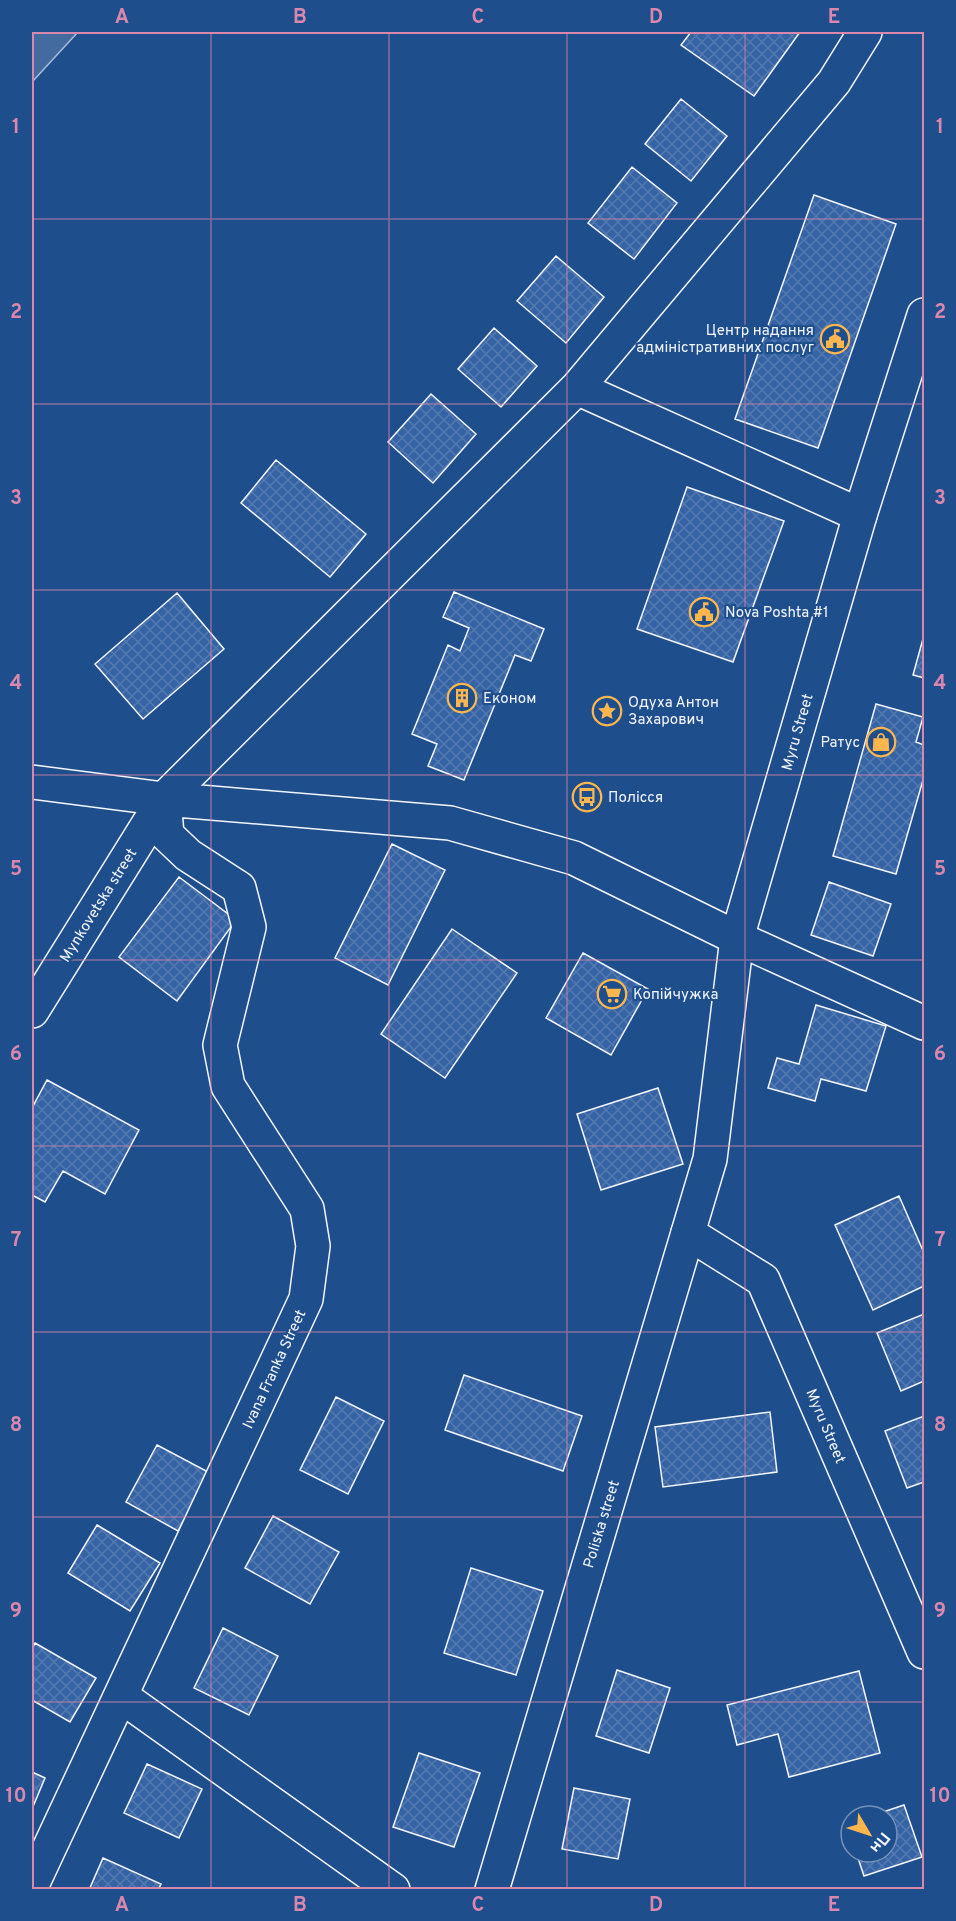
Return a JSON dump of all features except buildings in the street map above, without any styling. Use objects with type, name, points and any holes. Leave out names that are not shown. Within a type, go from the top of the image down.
[{"type":"street","name":"Mynkovetska street","points":[[32,1011],[164,799],[577,388],[834,82],[865,32]]},
{"type":"street","name":"Myru Street","points":[[711,1159],[736,938],[860,515],[924,315]]},
{"type":"street","points":[[577,388],[860,515]]},
{"type":"street","points":[[32,782],[164,799],[450,824],[574,858],[736,938],[924,1023]]},
{"type":"street","name":"Ivana Franka Street","points":[[32,1885],[306,1299],[313,1246],[307,1209],[228,1086],[220,1045],[249,927],[239,888],[188,855],[167,834],[164,799]]},
{"type":"street","name":"Poliska street","points":[[492,1890],[711,1159]]},
{"type":"street","name":"Myru Street","points":[[688,1233],[763,1280],[924,1652]]},
{"type":"street","points":[[121,1696],[393,1890]]},
{"type":"water","points":[[32,32],[78,32],[32,82]]},
{"type":"place","name":"Центр надання адміністративних послуг","points":[[835,339]]},
{"type":"place","name":"Nova Poshta #1","points":[[704,612]]},
{"type":"place","name":"Економ","points":[[462,698]]},
{"type":"place","name":"Одуха Антон Захарович","points":[[607,711]]},
{"type":"place","name":"Ратус","points":[[881,742]]},
{"type":"place","name":"Полісся","points":[[587,797]]},
{"type":"place","name":"Копійчужка","points":[[612,994]]}]
